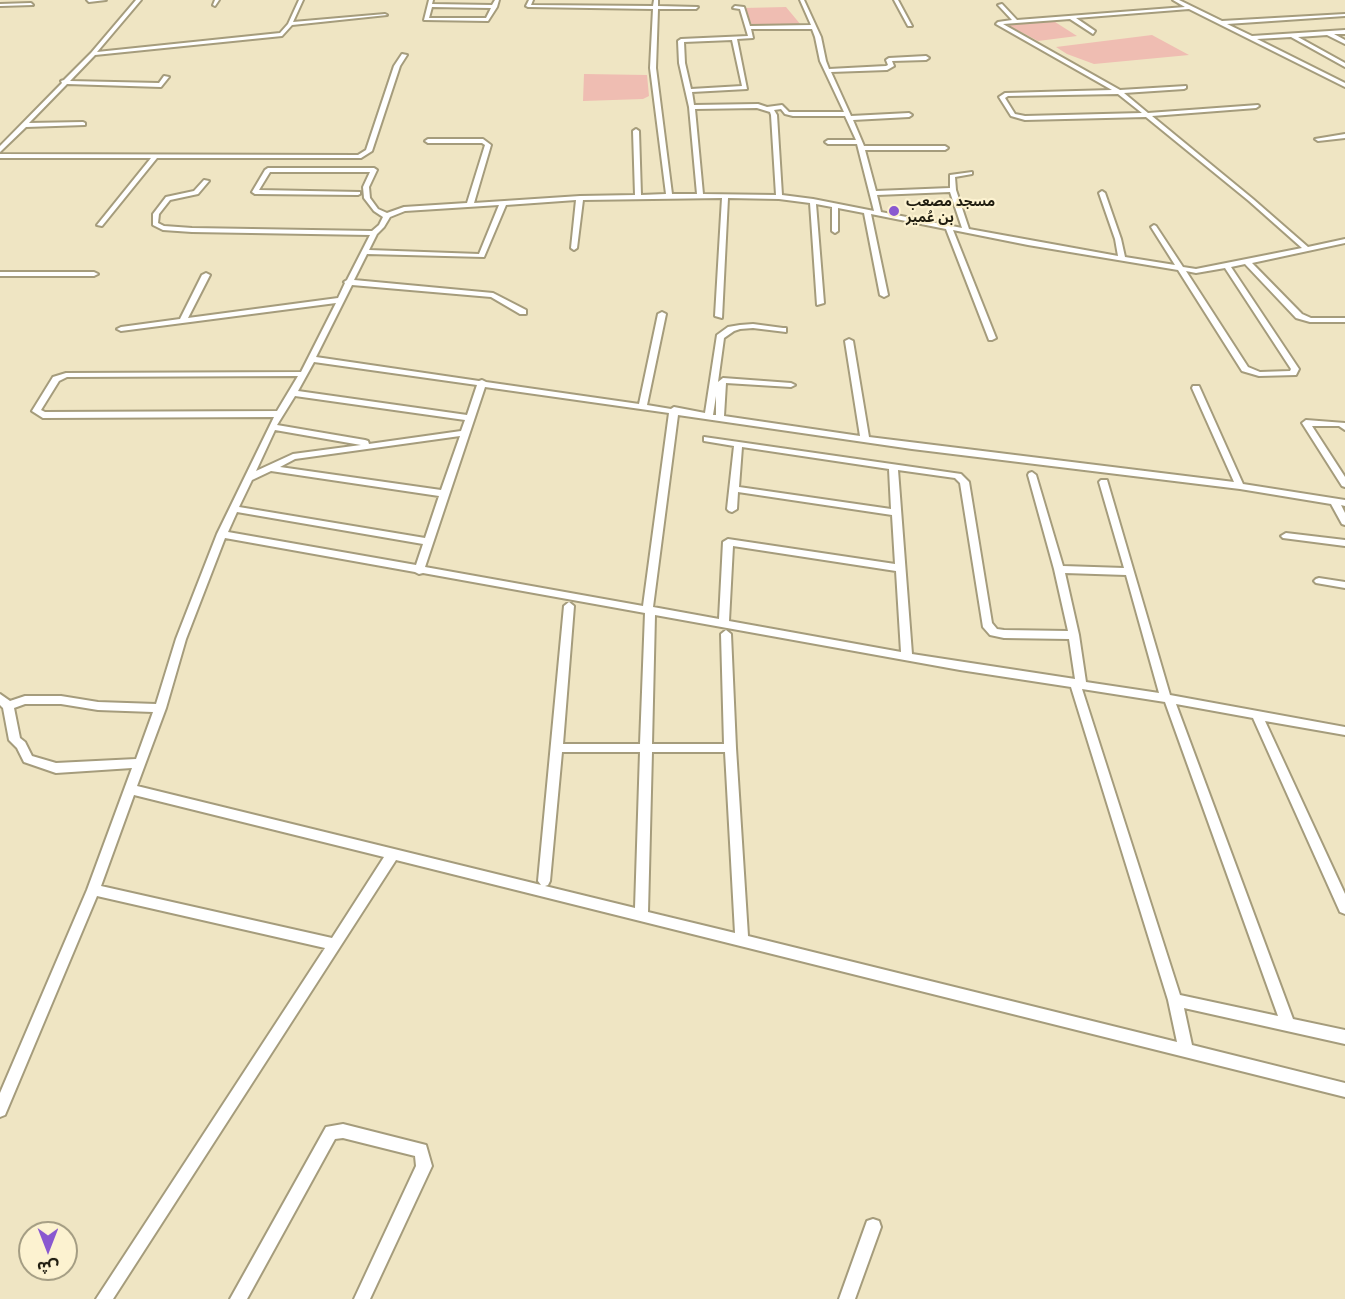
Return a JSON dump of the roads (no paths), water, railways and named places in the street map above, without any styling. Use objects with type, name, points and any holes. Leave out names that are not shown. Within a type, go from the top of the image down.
[{"type":"street","points":[[89,1],[104,0]]},
{"type":"street","points":[[0,150],[26,125],[63,82],[93,54],[139,0]]},
{"type":"street","points":[[93,54],[277,35],[285,32],[301,0]]},
{"type":"street","points":[[495,7],[431,3],[426,19],[488,20],[495,7],[497,0]]},
{"type":"street","points":[[531,0],[528,6],[696,8]]},
{"type":"street","points":[[656,0],[652,68],[669,196]]},
{"type":"street","points":[[802,0],[814,27],[827,71],[860,145],[878,213]]},
{"type":"street","points":[[896,0],[910,25]]},
{"type":"street","points":[[1174,0],[1345,85]]},
{"type":"street","points":[[0,5],[31,4]]},
{"type":"street","points":[[1000,5],[1015,21]]},
{"type":"street","points":[[700,196],[692,107],[682,63],[682,40],[751,37],[750,27],[742,9],[735,7]]},
{"type":"street","points":[[1188,8],[998,22],[1119,92],[1307,249]]},
{"type":"street","points":[[290,24],[385,15]]},
{"type":"street","points":[[1220,23],[1345,15]]},
{"type":"street","points":[[1071,17],[1093,32]]},
{"type":"street","points":[[750,27],[814,27]]},
{"type":"street","points":[[1251,38],[1345,32]]},
{"type":"street","points":[[1328,33],[1345,42]]},
{"type":"street","points":[[1291,35],[1345,65]]},
{"type":"street","points":[[688,91],[745,88],[734,38]]},
{"type":"street","points":[[0,156],[353,158],[365,155],[369,151],[397,66],[404,56]]},
{"type":"street","points":[[827,71],[890,68],[889,60],[926,58]]},
{"type":"street","points":[[63,82],[160,85],[166,77]]},
{"type":"street","points":[[1184,87],[1119,92],[1007,94],[1002,97],[1014,115],[1024,118],[1148,116],[1256,106]]},
{"type":"street","points":[[692,107],[758,106],[768,109],[782,107],[788,113],[793,114],[909,115]]},
{"type":"street","points":[[768,109],[774,115],[778,198]]},
{"type":"street","points":[[26,125],[83,124]]},
{"type":"street","points":[[636,131],[638,196]]},
{"type":"street","points":[[1318,139],[1345,136]]},
{"type":"street","points":[[428,141],[483,141],[488,145],[470,204]]},
{"type":"street","points":[[828,142],[945,147]]},
{"type":"street","points":[[100,225],[156,156]]},
{"type":"street","points":[[358,193],[255,192],[268,170],[374,170],[366,187],[367,198],[386,214]]},
{"type":"street","points":[[966,231],[953,190],[954,175],[970,172]]},
{"type":"street","points":[[206,181],[196,193],[168,198],[156,214],[155,224],[163,228],[192,230],[374,233]]},
{"type":"street","points":[[873,193],[953,190]]},
{"type":"street","points":[[1102,193],[1118,239],[1122,259]]},
{"type":"street","points":[[719,316],[725,196]]},
{"type":"street","points":[[386,214],[404,209],[580,198],[725,196],[778,198],[813,201],[1183,270],[1209,270],[1345,241]]},
{"type":"street","points":[[574,248],[580,198]]},
{"type":"street","points":[[813,201],[820,303]]},
{"type":"street","points":[[365,252],[482,256],[504,202]]},
{"type":"street","points":[[834,205],[835,231]]},
{"type":"street","points":[[867,211],[884,296]]},
{"type":"street","points":[[0,1110],[93,890],[160,708],[182,639],[222,534],[272,427],[304,374],[348,282],[374,233],[382,226],[386,214]]},
{"type":"street","points":[[1154,227],[1245,369],[1259,374],[1293,373],[1296,369],[1227,266]]},
{"type":"street","points":[[949,228],[992,338]]},
{"type":"street","points":[[1247,262],[1299,316],[1310,320],[1345,320]]},
{"type":"street","points":[[2,276],[94,274]]},
{"type":"street","points":[[183,320],[206,275]]},
{"type":"street","points":[[348,282],[493,295],[523,312]]},
{"type":"street","points":[[121,329],[339,300]]},
{"type":"street","points":[[643,406],[662,314]]},
{"type":"street","points":[[709,415],[720,337],[731,329],[740,327],[753,326],[783,330]]},
{"type":"street","points":[[849,340],[865,438]]},
{"type":"street","points":[[311,359],[865,438],[1240,486],[1345,503]]},
{"type":"street","points":[[279,414],[43,415],[36,411],[56,379],[66,375],[304,374]]},
{"type":"street","points":[[720,416],[720,384],[723,380],[791,386]]},
{"type":"street","points":[[419,571],[482,382]]},
{"type":"street","points":[[1196,388],[1240,486]]},
{"type":"street","points":[[292,393],[470,418]]},
{"type":"street","points":[[641,916],[649,610],[674,410]]},
{"type":"street","points":[[1345,427],[1341,424],[1306,423],[1345,484]]},
{"type":"street","points":[[272,427],[377,445]]},
{"type":"street","points":[[248,478],[293,457],[466,433]]},
{"type":"street","points":[[706,439],[958,476],[964,482],[987,624],[993,632],[1004,634],[1074,635]]},
{"type":"street","points":[[732,509],[738,444]]},
{"type":"street","points":[[270,468],[446,494]]},
{"type":"street","points":[[893,468],[907,657]]},
{"type":"street","points":[[1032,476],[1059,570],[1074,635],[1078,684],[1175,1000],[1186,1051]]},
{"type":"street","points":[[1104,482],[1128,572],[1167,699],[1288,1025]]},
{"type":"street","points":[[734,489],[896,513]]},
{"type":"street","points":[[1334,501],[1345,522]]},
{"type":"street","points":[[235,509],[429,542]]},
{"type":"street","points":[[222,534],[419,571],[649,610],[725,628],[1078,684],[1345,731]]},
{"type":"street","points":[[1286,536],[1345,543]]},
{"type":"street","points":[[742,941],[725,628],[728,542],[901,568]]},
{"type":"street","points":[[1059,570],[1128,572]]},
{"type":"street","points":[[1319,581],[1345,585]]},
{"type":"street","points":[[544,881],[569,606]]},
{"type":"street","points":[[138,763],[56,768],[28,759],[21,745],[15,741],[4,702],[52,699],[98,706],[160,708]]},
{"type":"street","points":[[1257,715],[1345,908]]},
{"type":"street","points":[[557,748],[730,748]]},
{"type":"street","points":[[129,789],[392,856],[1345,1090]]},
{"type":"street","points":[[104,1299],[392,856]]},
{"type":"street","points":[[93,890],[334,944]]},
{"type":"street","points":[[1175,1000],[1345,1037]]},
{"type":"street","points":[[238,1299],[331,1132],[343,1131],[421,1150],[424,1166],[362,1299]]},
{"type":"street","points":[[847,1299],[873,1227]]},
{"type":"place","name":"مسجد مصعب بن عُمير","points":[[894,211]]}]
